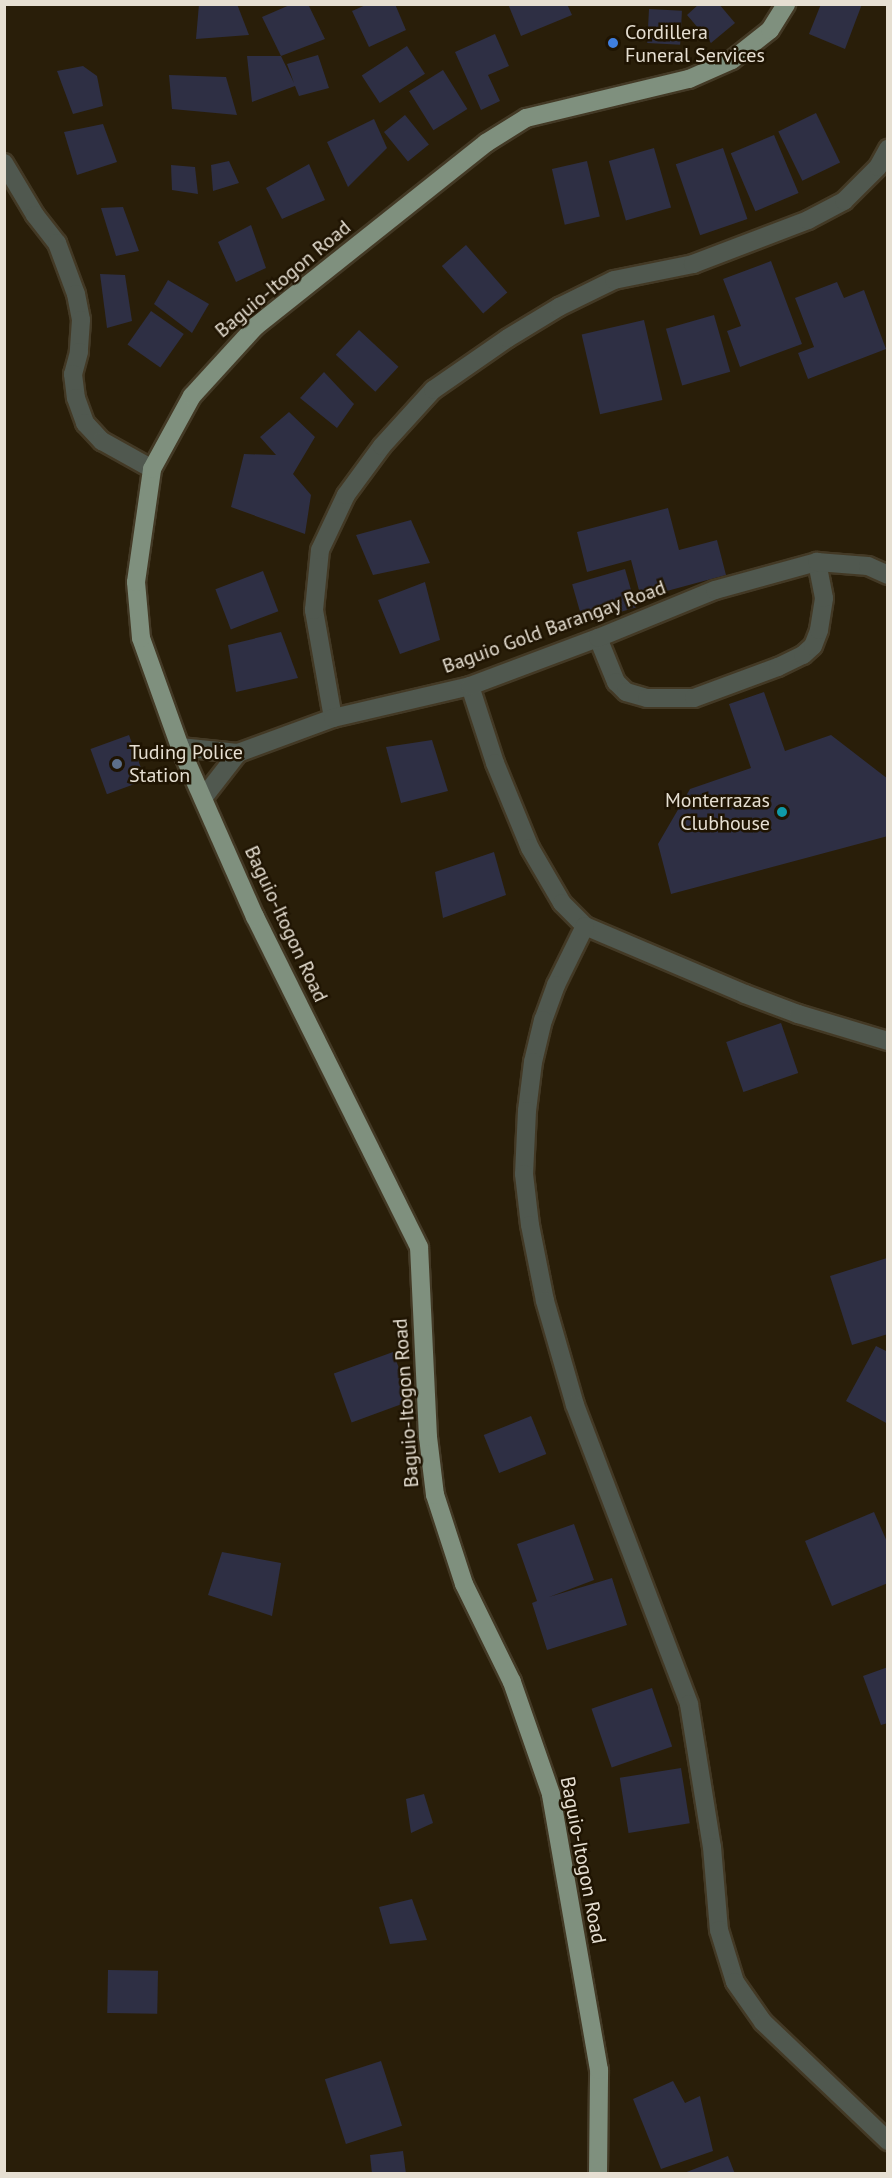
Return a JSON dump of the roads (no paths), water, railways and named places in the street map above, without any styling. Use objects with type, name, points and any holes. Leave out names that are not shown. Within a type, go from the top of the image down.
[{"type":"main road","name":"Baguio-Itogon Road","points":[[598,2174],[599,2070],[551,1794],[512,1682],[464,1584],[435,1495],[428,1437],[419,1247],[255,917],[180,747],[141,638],[136,582],[152,469],[192,396],[256,326],[486,142],[526,118],[689,79],[732,60],[770,30],[786,4]]},
{"type":"street","points":[[333,717],[314,609],[320,550],[346,495],[382,447],[434,390],[508,338],[559,307],[614,280],[693,264],[808,220],[844,201],[879,166],[888,149]]},
{"type":"street","points":[[4,163],[35,215],[57,243],[76,294],[81,320],[79,352],[73,374],[76,398],[85,423],[102,441],[152,469]]},
{"type":"street","points":[[598,638],[616,682],[626,692],[647,698],[694,698],[778,667],[803,655],[813,646],[819,630],[824,598],[817,562]]},
{"type":"street","name":"Baguio Gold Barangay Road","points":[[180,747],[238,753],[333,717],[470,686],[598,638],[715,590],[817,562],[868,566],[888,575]]},
{"type":"street","points":[[470,686],[495,763],[530,848],[562,903],[585,926],[744,994],[798,1014],[888,1041]]},
{"type":"street","points":[[203,798],[238,753]]},
{"type":"street","points":[[585,926],[556,985],[543,1020],[533,1062],[527,1111],[524,1174],[530,1225],[545,1301],[575,1405],[689,1704],[712,1847],[719,1930],[735,1982],[763,2022],[888,2141]]},
{"type":"place","name":"Cordillera Funeral Services","points":[[613,43]]},
{"type":"place","name":"Tuding Police Station","points":[[117,764]]},
{"type":"place","name":"Monterrazas Clubhouse","points":[[782,812]]}]
